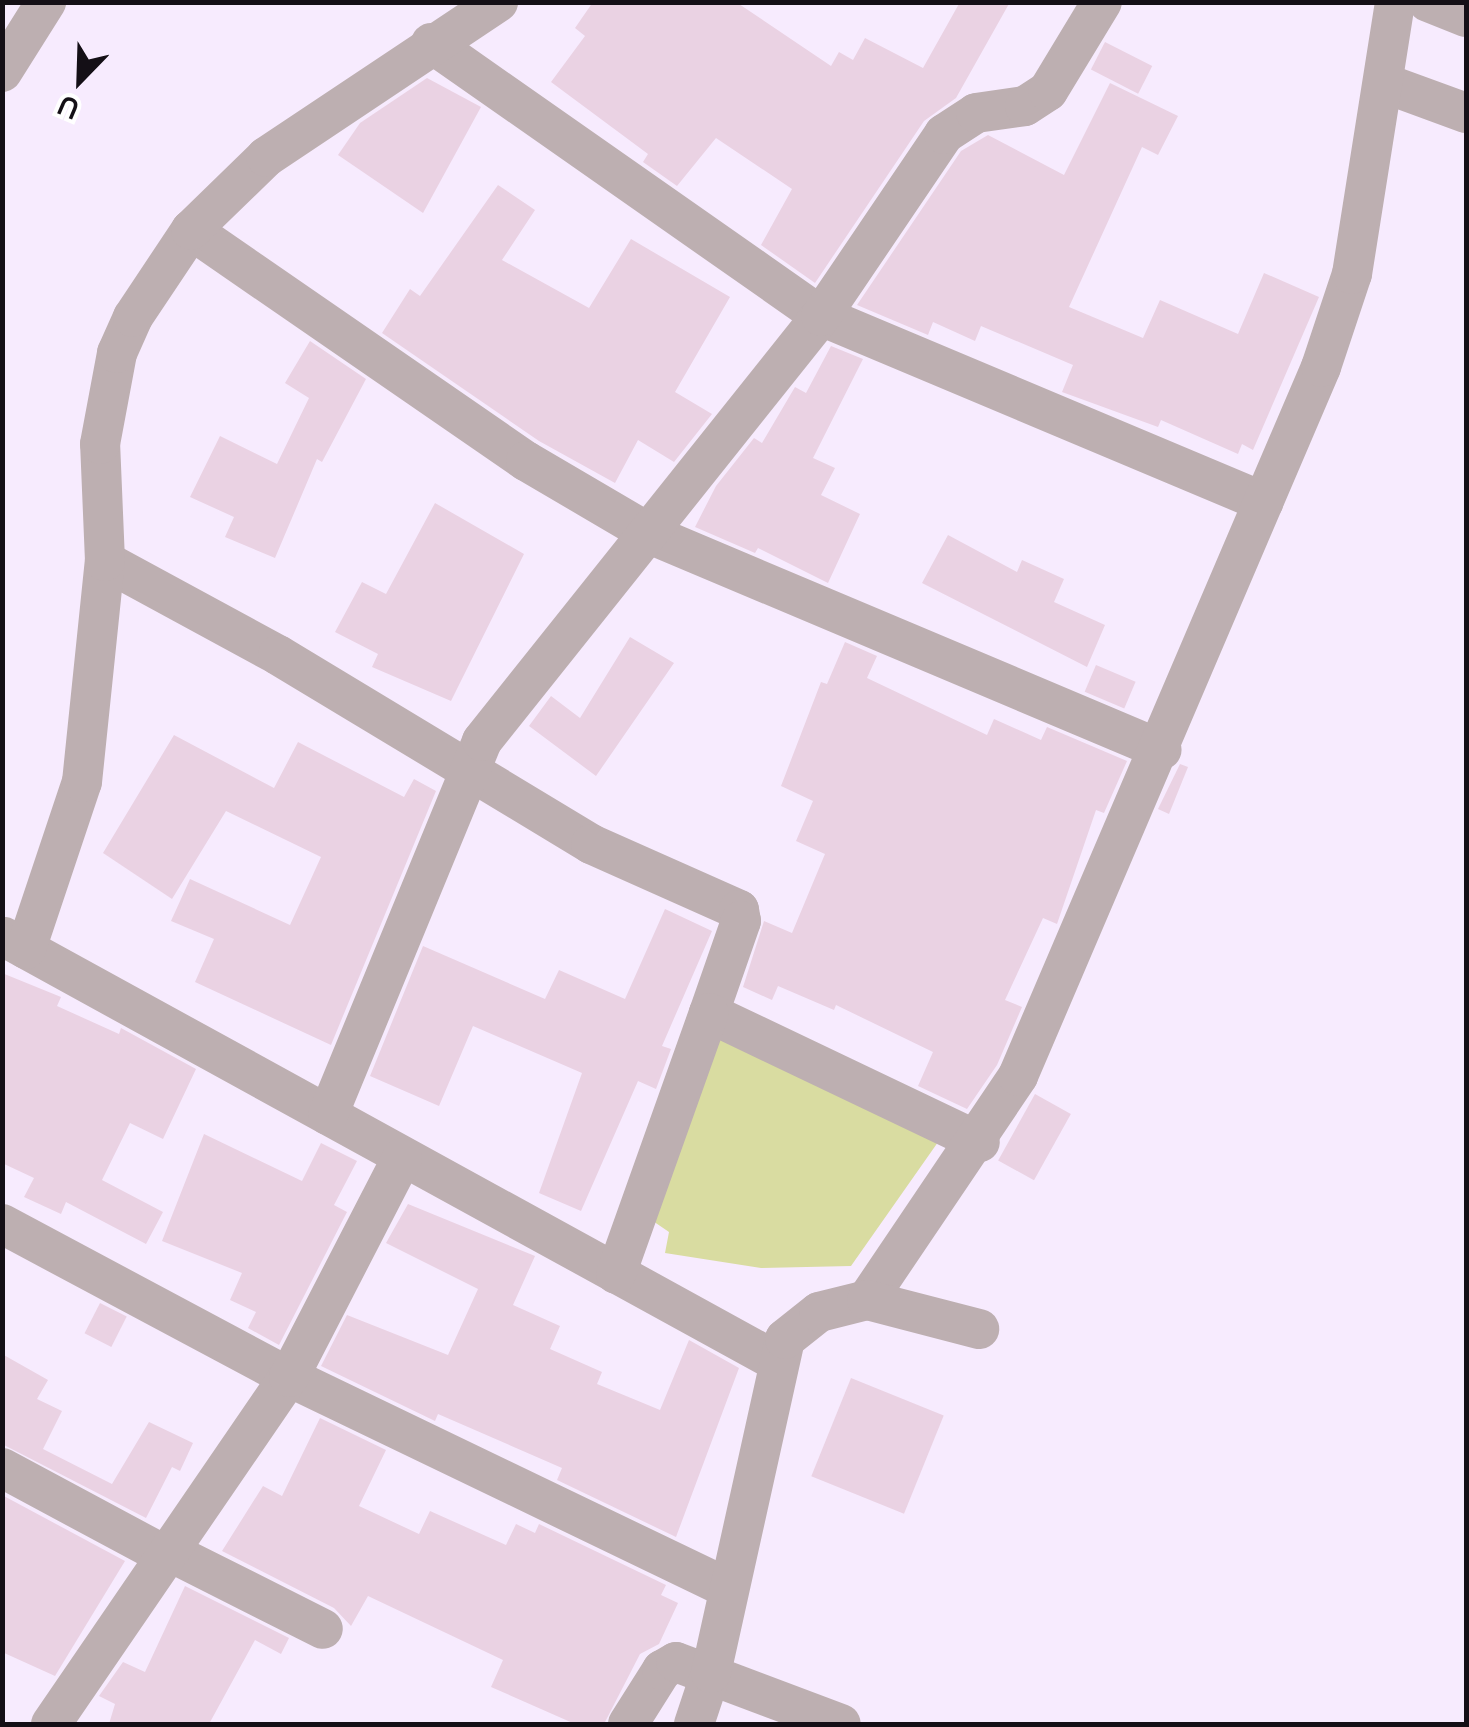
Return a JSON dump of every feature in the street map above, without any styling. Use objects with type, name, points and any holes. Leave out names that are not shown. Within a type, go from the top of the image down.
[{"type":"street","points":[[2,72],[46,2]]},
{"type":"street","points":[[498,2],[431,43],[266,157],[190,230],[155,278],[118,353],[100,444],[104,562],[82,782],[14,943],[776,1361]]},
{"type":"street","points":[[328,1115],[467,773],[497,722],[652,535],[821,316],[944,134],[976,112],[1025,106],[1048,91],[1102,2]]},
{"type":"street","points":[[867,1300],[980,1142],[1018,1076],[1162,750],[1264,502],[1352,274],[1394,2]]},
{"type":"street","points":[[1428,2],[1466,17]]},
{"type":"street","points":[[431,43],[821,316],[1264,502]]},
{"type":"street","points":[[1384,83],[1466,113]]},
{"type":"street","points":[[190,230],[511,451],[652,535],[1162,750]]},
{"type":"street","points":[[104,562],[278,655],[467,773],[591,844],[739,910],[742,922],[616,1274]]},
{"type":"street","points":[[709,1013],[980,1142]]},
{"type":"street","points":[[68,1719],[168,1554],[289,1378],[402,1158]]},
{"type":"street","points":[[2,1224],[289,1378],[729,1589]]},
{"type":"street","points":[[694,1724],[712,1673],[776,1361],[801,1323],[867,1300],[978,1330]]},
{"type":"street","points":[[2,1468],[324,1629]]},
{"type":"street","points":[[628,1724],[662,1670],[676,1662],[841,1724]]},
{"type":"green space","points":[[717,1022],[943,1135],[851,1266],[761,1268],[665,1253],[669,1232],[647,1217]]},
{"type":"building","points":[[593,2],[736,2],[831,66],[839,52],[853,60],[865,38],[923,68],[960,2],[1010,2],[956,98],[924,121],[815,283],[761,245],[792,189],[716,138],[677,186],[643,162],[648,154],[551,82],[585,36],[575,28]]},
{"type":"building","points":[[1105,42],[1152,66],[1138,94],[1091,70]]},
{"type":"building","points":[[427,78],[481,107],[423,213],[338,155],[360,123]]},
{"type":"building","points":[[1110,83],[1178,116],[1158,155],[1142,147],[1069,307],[1143,338],[1160,300],[1238,334],[1264,273],[1319,297],[1253,450],[1242,444],[1238,454],[1161,420],[1158,427],[1062,392],[1073,365],[981,326],[975,341],[933,322],[928,335],[857,305],[961,151],[988,135],[1064,175]]},
{"type":"building","points":[[498,185],[535,210],[502,260],[589,308],[631,239],[730,297],[675,392],[712,414],[674,462],[638,440],[615,483],[539,441],[382,333],[410,289],[420,296]]},
{"type":"building","points":[[310,341],[366,379],[322,462],[317,459],[275,558],[225,537],[234,517],[190,497],[220,436],[277,464],[309,398],[285,383]]},
{"type":"building","points":[[831,346],[863,359],[813,458],[835,468],[821,495],[860,514],[828,583],[758,548],[755,553],[695,527],[716,486],[754,438],[762,443],[795,387],[806,393]]},
{"type":"building","points":[[435,503],[524,554],[451,701],[372,667],[378,654],[335,632],[362,582],[386,594]]},
{"type":"building","points":[[948,535],[1017,572],[1022,560],[1064,579],[1054,602],[1105,625],[1087,667],[922,583]]},
{"type":"building","points":[[630,637],[674,663],[596,776],[529,726],[551,696],[580,718]]},
{"type":"building","points":[[845,642],[877,656],[867,678],[987,735],[994,719],[1041,740],[1047,727],[1127,761],[1104,813],[1096,810],[1057,924],[1043,918],[1005,1000],[1022,1007],[997,1065],[967,1109],[918,1086],[933,1052],[836,1005],[834,1010],[778,986],[772,1000],[743,987],[764,921],[792,933],[825,854],[796,841],[813,801],[781,786],[821,682],[827,684]]},
{"type":"building","points":[[1096,665],[1136,682],[1124,708],[1085,692]]},
{"type":"building","points":[[174,735],[274,788],[298,742],[404,797],[414,779],[436,791],[331,1045],[195,982],[214,939],[171,921],[190,879],[290,925],[321,857],[226,811],[172,899],[103,853]]},
{"type":"building","points":[[1180,764],[1188,767],[1169,814],[1158,809]]},
{"type":"building","points":[[665,909],[712,931],[662,1046],[671,1049],[656,1089],[638,1081],[581,1211],[539,1193],[582,1073],[473,1026],[439,1106],[370,1076],[423,946],[545,999],[559,970],[625,999]]},
{"type":"building","points":[[2,973],[61,997],[57,1006],[119,1034],[121,1028],[196,1069],[163,1139],[130,1123],[102,1180],[163,1212],[146,1244],[66,1202],[61,1214],[24,1197],[34,1178],[2,1163]]},
{"type":"building","points":[[1035,1094],[1071,1114],[1034,1180],[998,1160]]},
{"type":"building","points":[[204,1134],[302,1181],[321,1143],[357,1161],[334,1205],[347,1212],[279,1345],[248,1328],[256,1312],[230,1300],[242,1273],[162,1241]]},
{"type":"building","points":[[408,1204],[535,1256],[513,1305],[560,1326],[550,1349],[602,1372],[597,1384],[660,1410],[689,1340],[739,1368],[676,1537],[557,1480],[562,1468],[438,1414],[435,1421],[321,1366],[347,1315],[448,1355],[478,1289],[386,1243]]},
{"type":"building","points":[[100,1303],[127,1317],[111,1347],[85,1333]]},
{"type":"building","points":[[2,1354],[48,1380],[37,1399],[62,1411],[43,1449],[112,1484],[149,1422],[193,1443],[180,1471],[172,1467],[146,1518],[2,1444]]},
{"type":"building","points":[[851,1378],[944,1415],[904,1514],[811,1476]]},
{"type":"building","points":[[320,1418],[386,1450],[359,1506],[419,1534],[430,1511],[506,1545],[516,1524],[535,1533],[539,1524],[666,1585],[661,1595],[678,1603],[659,1644],[640,1654],[604,1724],[575,1724],[491,1687],[503,1660],[368,1596],[351,1626],[334,1608],[222,1551],[263,1486],[282,1496]]},
{"type":"building","points":[[2,1495],[125,1561],[55,1676],[2,1652]]},
{"type":"building","points":[[185,1586],[289,1638],[281,1654],[255,1640],[209,1724],[109,1724],[115,1704],[99,1696],[123,1662],[145,1672]]}]
